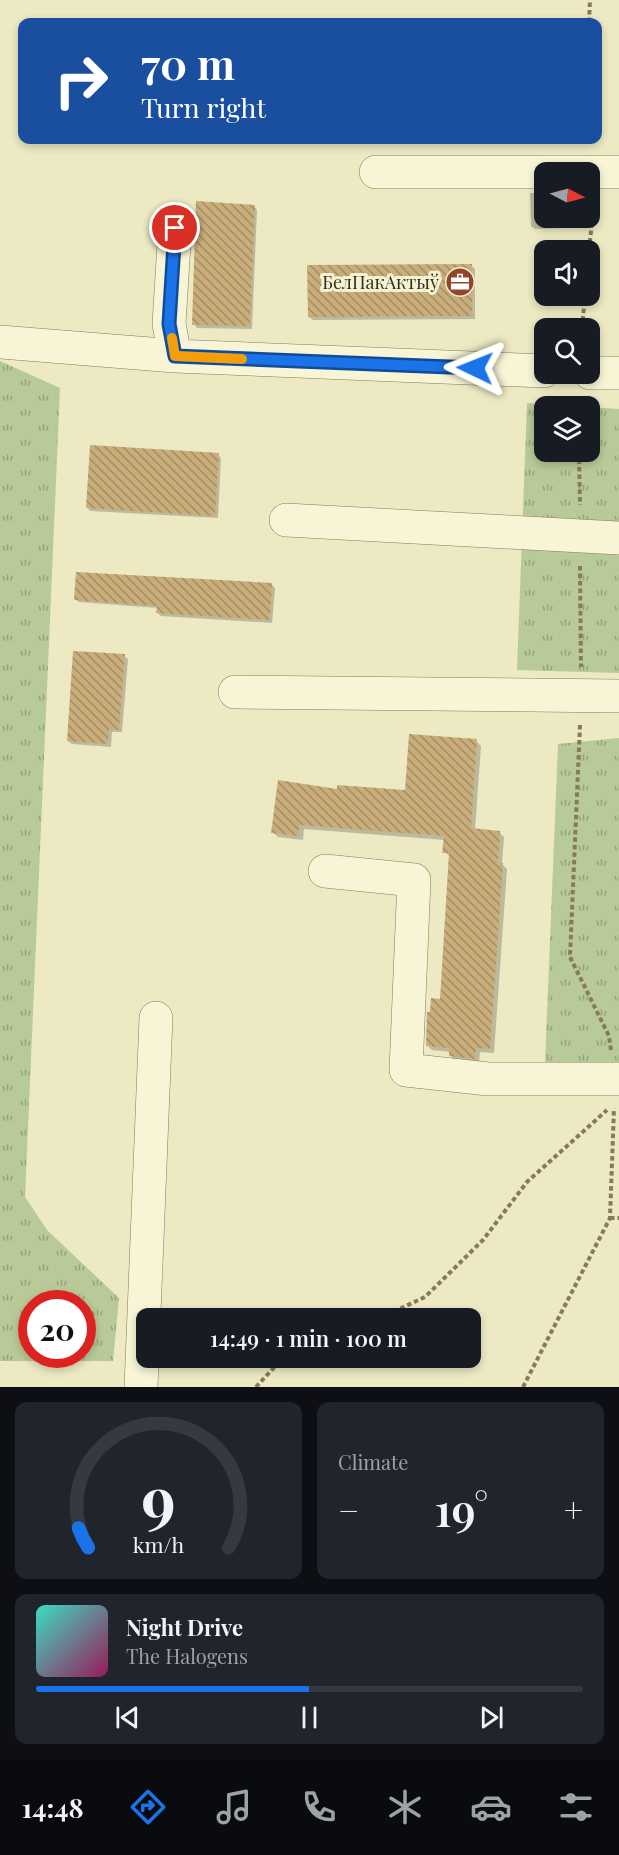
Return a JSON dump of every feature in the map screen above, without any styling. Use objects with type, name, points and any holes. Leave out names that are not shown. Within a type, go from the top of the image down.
[{"type":"lane","points":[[376,172],[619,172]]},
{"type":"lane","points":[[175,228],[169,324],[175,356]]},
{"type":"lane","points":[[0,342],[175,356],[534,371]]},
{"type":"lane","points":[[600,373],[619,374]]},
{"type":"lane","points":[[286,520],[619,538]]},
{"type":"lane","points":[[235,692],[619,696]]},
{"type":"lane","points":[[325,871],[414,880],[406,1070],[488,1079],[617,1079]]},
{"type":"lane","points":[[141,1387],[156,1018]]},
{"type":"path","points":[[589,18],[590,0]]},
{"type":"path","points":[[579,462],[581,695],[570,957],[609,1036],[617,1079]]},
{"type":"path","points":[[401,1308],[425,1297],[483,1239],[527,1182],[614,1104],[610,1218],[523,1387]]},
{"type":"path","points":[[610,1218],[619,1218]]},
{"type":"path","points":[[256,1387],[274,1368]]},
{"type":"green space","points":[[0,361],[60,388],[25,1197],[47,1230],[119,1298],[113,1361],[96,1361],[96,1290],[18,1290],[18,1361],[0,1361]]},
{"type":"green space","points":[[527,403],[534,403],[534,462],[600,462],[600,408],[619,409],[619,673],[517,670]]},
{"type":"green space","points":[[619,738],[619,1070],[545,1064],[558,744]]},
{"type":"building","points":[[196,201],[255,205],[250,326],[192,325]]},
{"type":"building","points":[[472,264],[472,316],[308,317],[307,265]]},
{"type":"building","points":[[90,445],[219,453],[215,516],[86,508]]},
{"type":"building","points":[[76,572],[272,583],[270,620],[156,613],[157,606],[74,600]]},
{"type":"building","points":[[73,651],[125,654],[119,730],[109,729],[108,744],[67,741]]},
{"type":"building","points":[[409,734],[477,739],[471,828],[500,831],[498,862],[503,863],[490,1049],[476,1048],[475,1059],[449,1056],[449,1048],[426,1046],[427,1012],[430,1012],[431,998],[440,999],[449,853],[442,853],[444,836],[300,825],[298,836],[271,833],[278,780],[337,789],[337,785],[405,790]]},
{"type":"slow traffic","points":[[172,338],[175,356],[242,359]]},
{"type":"place","name":"БелПакАктыў","points":[[460,282]]},
{"type":"route","points":[[175,228],[169,324],[175,356],[475,368]]}]
